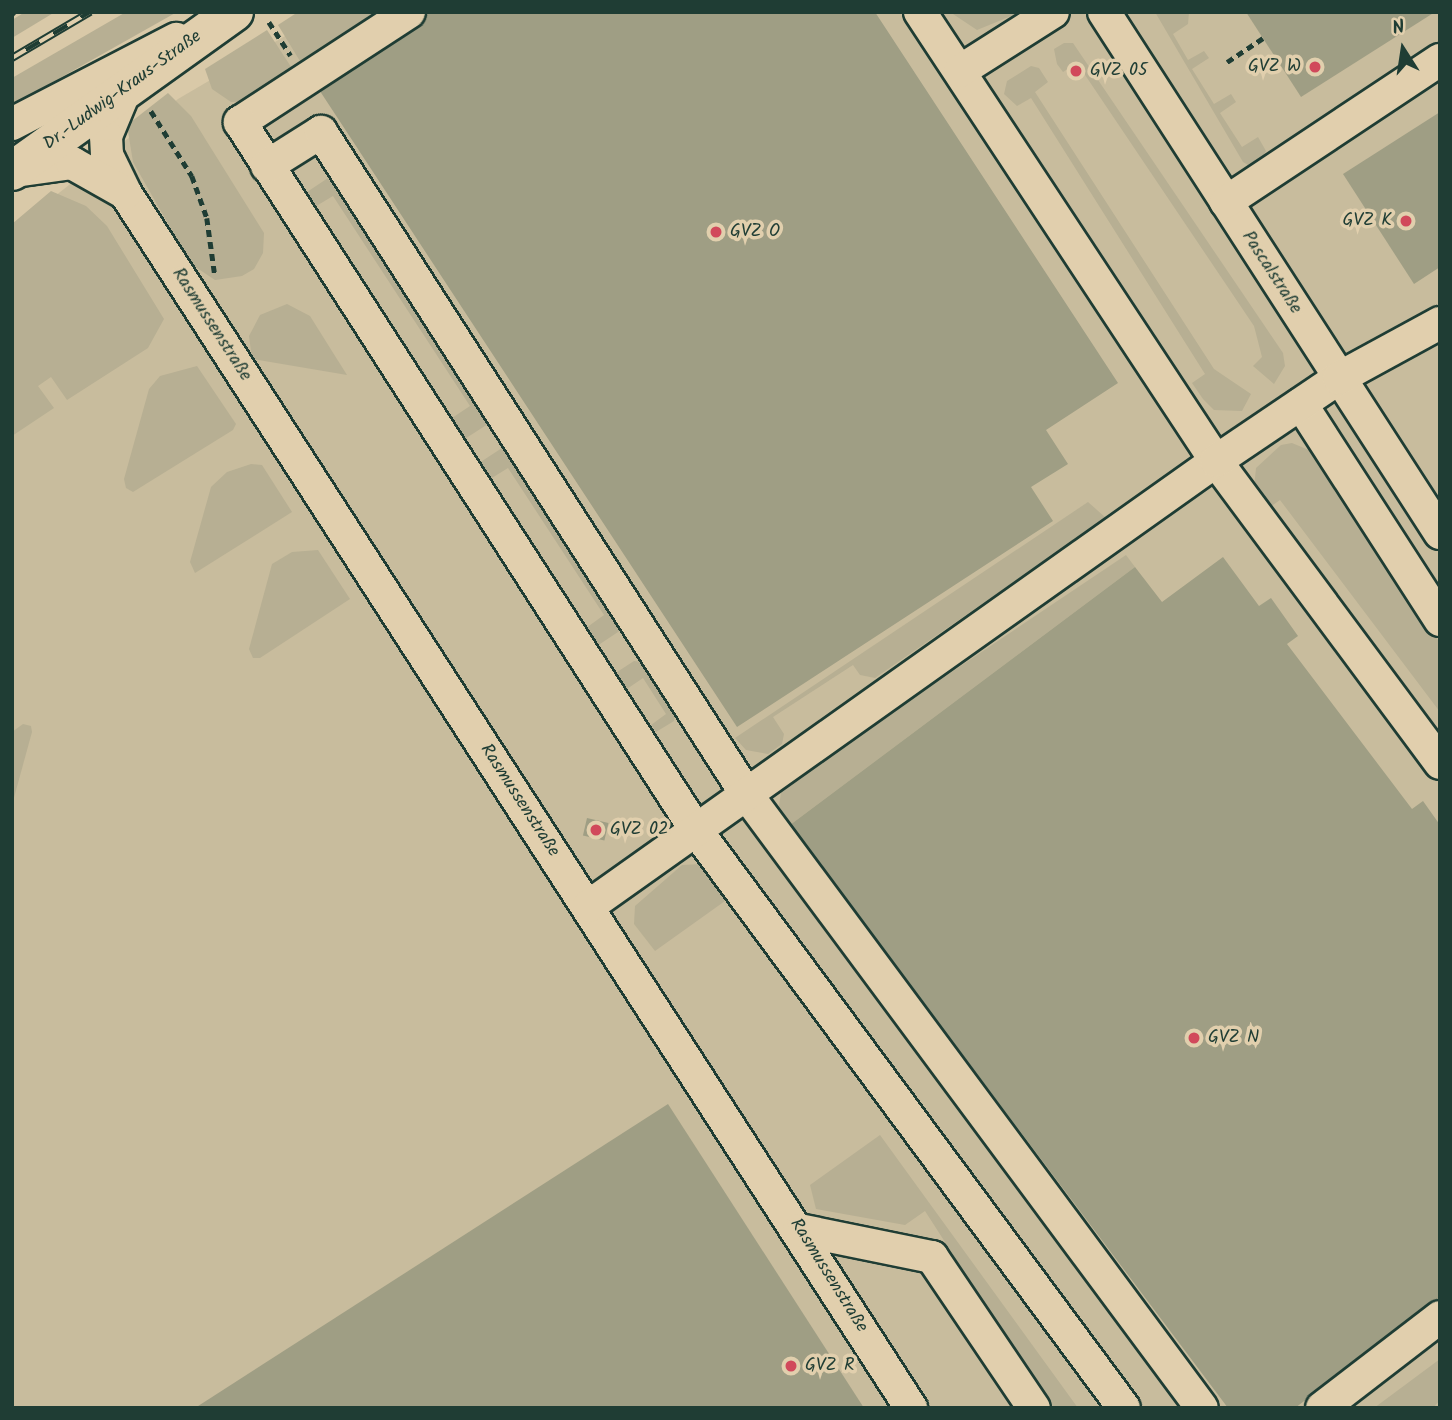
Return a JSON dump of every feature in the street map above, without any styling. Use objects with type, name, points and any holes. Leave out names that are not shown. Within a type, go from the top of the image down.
[{"type":"main road","name":"Dr.-Ludwig-Kraus-Straße","points":[[12,172],[138,95],[245,15]]},
{"type":"street","points":[[409,12],[240,122],[696,830],[1124,1408]]},
{"type":"street","points":[[920,12],[1216,461],[1440,763]]},
{"type":"street","points":[[960,71],[1053,12]]},
{"type":"street","name":"Pascalstraße","points":[[1104,12],[1440,533]]},
{"type":"street","points":[[12,124],[245,15]]},
{"type":"street","points":[[1226,202],[1440,60]]},
{"type":"street","name":"Rasmussenstraße","points":[[138,95],[111,117],[106,136],[107,155],[126,194],[799,1230],[911,1408]]},
{"type":"street","points":[[268,166],[321,132],[747,795],[1202,1408]]},
{"type":"street","name":"Rasmussenstraße","points":[[12,172],[72,163],[126,194]]},
{"type":"street","points":[[589,906],[1216,461],[1339,378],[1440,323]]},
{"type":"street","points":[[1301,404],[1440,620]]},
{"type":"street","points":[[799,1230],[932,1257],[1034,1408]]},
{"type":"street","points":[[1322,1408],[1440,1317]]},
{"type":"path","points":[[245,15],[305,79]]},
{"type":"path","points":[[1227,62],[1263,38]]},
{"type":"path","points":[[138,95],[192,176],[207,218],[216,270],[212,326]]},
{"type":"shaded area","points":[[25,12],[55,12],[12,38],[12,20]]},
{"type":"shaded area","points":[[126,12],[177,12],[12,105],[12,78]]},
{"type":"shaded area","points":[[298,12],[396,12],[306,71],[278,25]]},
{"type":"shaded area","points":[[326,12],[1440,12],[1440,1408],[12,1408],[12,230],[178,99]]},
{"type":"shaded area","points":[[950,12],[1021,12],[977,30]]},
{"type":"shaded area","points":[[1155,12],[1189,12],[1188,24],[1173,34],[1188,60],[1204,51],[1209,58],[1192,69],[1214,104],[1231,94],[1236,102],[1220,113],[1242,147],[1258,137],[1266,151],[1262,158],[1248,165],[1243,162]]},
{"type":"shaded area","points":[[267,30],[297,76],[250,101],[231,102],[212,89],[205,69]]},
{"type":"shaded area","points":[[1064,43],[1073,43],[1283,353],[1285,366],[1274,384],[1253,366],[1262,357],[1254,326],[1077,63],[1063,72],[1057,64],[1054,49]]},
{"type":"shaded area","points":[[1031,66],[1039,68],[1048,82],[1035,92],[1214,369],[1251,394],[1242,411],[1214,410],[1203,399],[1192,383],[1205,374],[1031,98],[1017,106],[1004,94],[1007,81]]},
{"type":"shaded area","points":[[168,93],[191,116],[264,233],[263,253],[254,269],[242,276],[215,280],[191,264],[133,162],[127,125]]},
{"type":"shaded area","points":[[328,178],[488,424],[460,442],[446,422],[470,406],[333,196],[313,208],[304,194]]},
{"type":"shaded area","points":[[51,191],[86,206],[107,226],[164,319],[148,348],[67,400],[51,377],[38,386],[54,408],[12,436],[12,224]]},
{"type":"shaded area","points":[[287,304],[310,316],[347,375],[252,359],[249,336],[260,315]]},
{"type":"shaded area","points":[[197,366],[236,424],[233,430],[133,492],[126,488],[124,479],[149,389],[160,376]]},
{"type":"shaded area","points":[[1292,443],[1316,453],[1440,643],[1440,712],[1280,500],[1264,511],[1254,488],[1256,468],[1281,445]]},
{"type":"shaded area","points":[[502,448],[621,630],[597,646],[586,628],[604,615],[508,468],[487,481],[476,465]]},
{"type":"shaded area","points":[[251,464],[262,465],[292,512],[195,573],[190,562],[211,487],[227,472]]},
{"type":"shaded area","points":[[1088,502],[1106,518],[875,678],[860,675],[853,665],[773,717],[784,734],[782,744],[768,754],[746,750],[735,738]]},
{"type":"shaded area","points":[[318,550],[350,599],[260,658],[253,658],[249,649],[272,564],[292,552]]},
{"type":"shaded area","points":[[1126,555],[1135,567],[790,825],[779,806],[782,786]]},
{"type":"shaded area","points":[[634,661],[641,662],[675,714],[674,721],[656,732],[651,725],[666,714],[643,678],[624,691],[614,674]]},
{"type":"shaded area","points":[[23,724],[31,726],[32,732],[12,805],[12,732]]},
{"type":"shaded area","points":[[702,864],[725,901],[655,951],[634,924],[635,906],[682,865]]},
{"type":"shaded area","points":[[880,1135],[1078,1408],[1052,1408],[925,1211],[905,1225],[816,1209],[810,1185]]},
{"type":"shaded area","points":[[1440,1359],[1440,1400],[1433,1408],[1374,1408]]},
{"type":"building","name":"GVZ O","points":[[421,12],[875,12],[1118,383],[1046,430],[1068,464],[1031,487],[1053,521],[737,727],[314,82]]},
{"type":"building","name":"GVZ W","points":[[1246,12],[1435,12],[1301,97]]},
{"type":"building","name":"GVZ K","points":[[1440,112],[1440,267],[1414,284],[1343,174]]},
{"type":"building","name":"GVZ N","points":[[1223,557],[1259,606],[1271,598],[1298,636],[1287,644],[1412,809],[1423,801],[1440,825],[1440,1297],[1295,1408],[1228,1408],[790,825],[1135,567],[1162,602]]},
{"type":"building","name":"GVZ 02","points":[[587,818],[608,823],[604,840],[583,836]]},
{"type":"building","points":[[668,1104],[864,1408],[195,1408]]},
{"type":"railway","points":[[12,58],[90,12]]},
{"type":"place","name":"GVZ W","points":[[1315,67]]},
{"type":"place","name":"GVZ 05","points":[[1076,71]]},
{"type":"place","name":"GVZ K","points":[[1406,221]]},
{"type":"place","name":"GVZ O","points":[[716,232]]},
{"type":"place","name":"GVZ 02","points":[[596,830]]},
{"type":"place","name":"GVZ N","points":[[1194,1038]]},
{"type":"place","name":"GVZ R","points":[[791,1366]]}]
